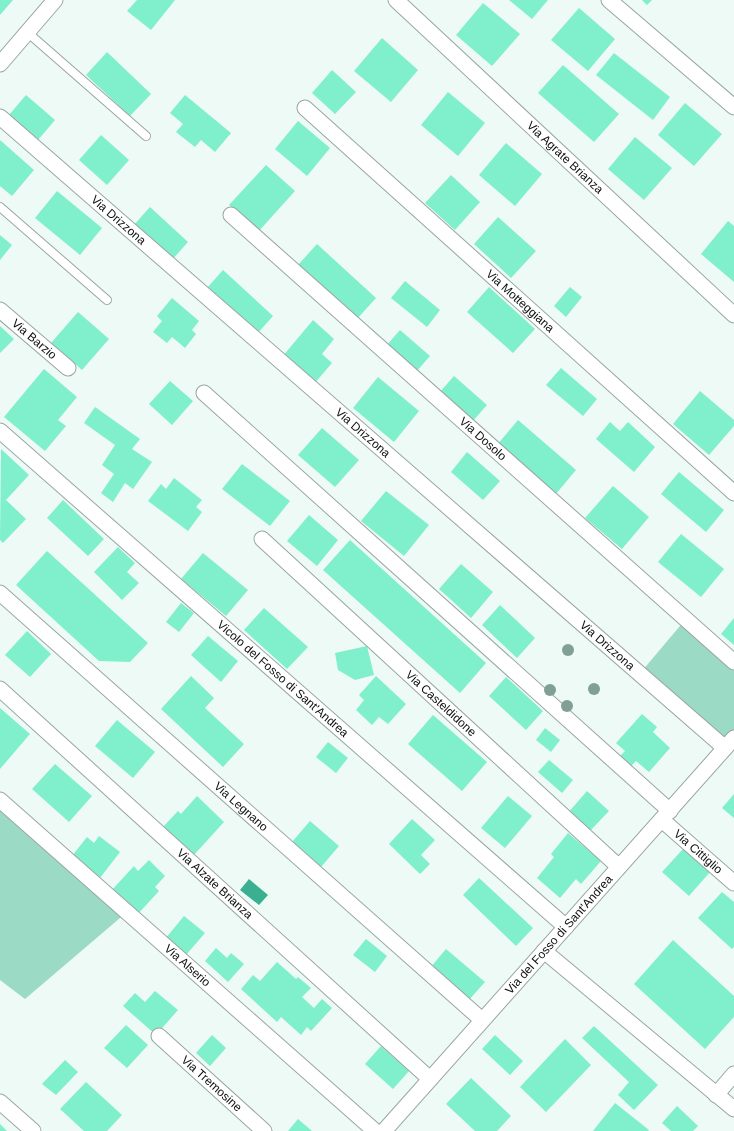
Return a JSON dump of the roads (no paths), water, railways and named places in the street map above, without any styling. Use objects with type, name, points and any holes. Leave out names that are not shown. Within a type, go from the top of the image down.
[{"type":"street","points":[[0,64],[55,0]]},
{"type":"street","name":"Via Agrate Brianza","points":[[396,0],[734,315]]},
{"type":"street","points":[[609,0],[734,107]]},
{"type":"street","name":"Via Motteggiana","points":[[305,108],[734,493]]},
{"type":"street","name":"Via Drizzona","points":[[0,117],[730,743]]},
{"type":"street","name":"Via Dosolo","points":[[231,215],[734,662]]},
{"type":"street","name":"Via Barzio","points":[[0,310],[68,368]]},
{"type":"street","name":"Via Cittiglio","points":[[204,393],[666,815],[734,883]]},
{"type":"street","name":"Vicolo del Fosso di Sant'Andrea","points":[[0,431],[566,927]]},
{"type":"street","name":"Via Casteldidone","points":[[262,539],[620,867]]},
{"type":"street","name":"Via Legnano","points":[[0,593],[482,1020]]},
{"type":"street","name":"Via Alzate Brianza","points":[[0,689],[430,1079]]},
{"type":"street","name":"Via del Fosso di Sant'Andrea","points":[[384,1131],[730,743]]},
{"type":"street","name":"Via Alserio","points":[[0,800],[375,1131]]},
{"type":"street","points":[[544,951],[734,1109]]},
{"type":"street","name":"Via Tremosine","points":[[159,1036],[264,1131]]},
{"type":"street","points":[[716,1095],[734,1074]]},
{"type":"street","points":[[0,1102],[33,1131]]},
{"type":"lane","points":[[27,32],[146,136]]},
{"type":"lane","points":[[0,206],[108,300]]}]
